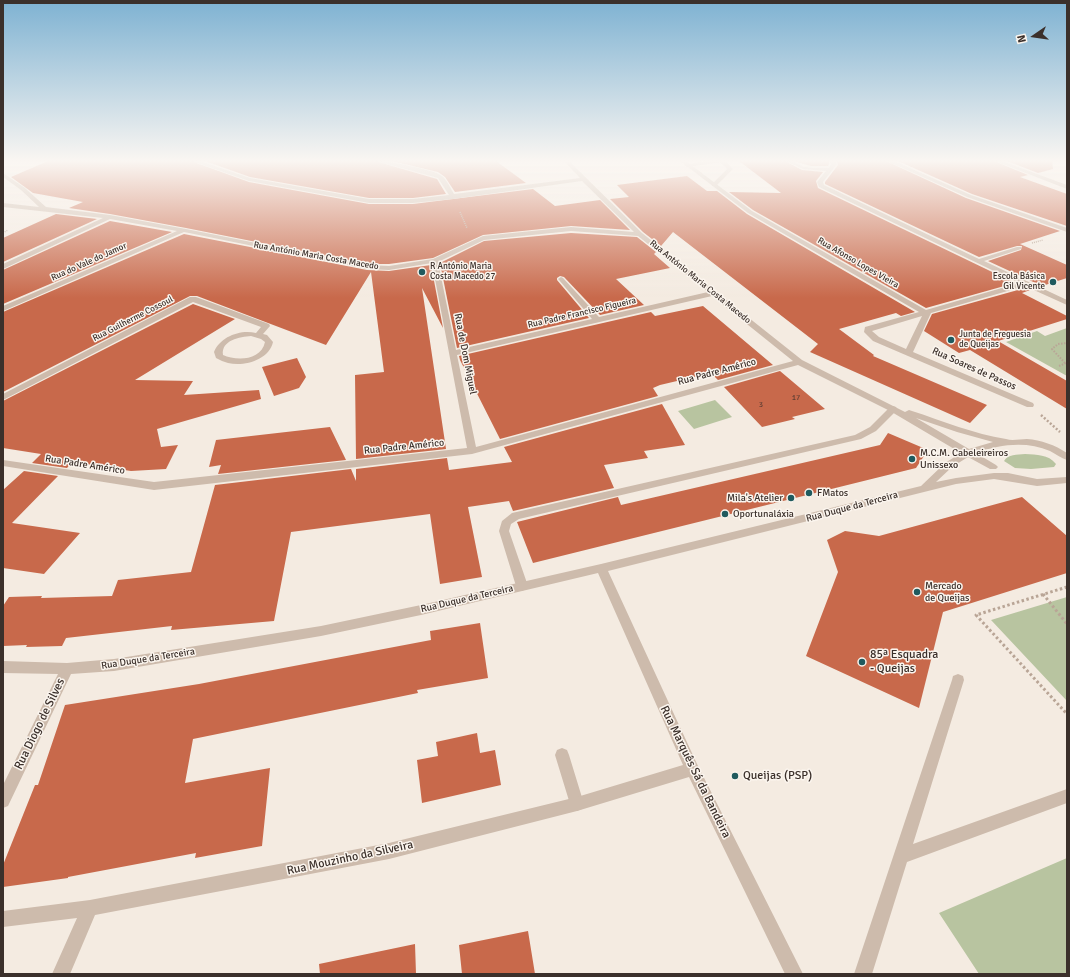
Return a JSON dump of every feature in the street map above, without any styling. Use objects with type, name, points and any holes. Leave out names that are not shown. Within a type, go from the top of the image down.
[{"type":"street","name":"Rua António Maria Costa Macedo","points":[[25,207],[110,217],[367,267],[389,268],[435,261],[483,238],[571,229],[640,234],[799,362],[893,408],[967,453],[1014,478]]},
{"type":"street","points":[[611,207],[640,234]]},
{"type":"street","name":"Rua Afonso Lopes Vieira","points":[[743,207],[927,313]]},
{"type":"street","points":[[864,207],[1067,303]]},
{"type":"street","points":[[1000,207],[1067,230]]},
{"type":"street","points":[[3,267],[110,217]]},
{"type":"street","name":"Rua do Vale do Jamor","points":[[3,309],[182,231]]},
{"type":"street","points":[[978,261],[1018,248]]},
{"type":"street","name":"Rua de Dom Miguel","points":[[435,261],[472,451]]},
{"type":"street","points":[[561,279],[597,320]]},
{"type":"street","name":"Rua Soares de Passos","points":[[1026,283],[868,329],[868,332],[876,339],[910,352],[1030,406]]},
{"type":"street","name":"Rua Padre Francisco Figueira","points":[[454,353],[714,293]]},
{"type":"street","name":"Rua Guilherme Cossoul","points":[[3,397],[193,299],[266,326],[258,335]]},
{"type":"street","points":[[910,352],[927,313]]},
{"type":"street","points":[[243,335],[258,335],[269,340],[270,345],[263,354],[256,358],[230,362],[219,356],[219,348],[228,340],[243,335]]},
{"type":"street","name":"Rua Padre Américo","points":[[5,466],[154,486],[472,451],[799,362]]},
{"type":"street","points":[[522,586],[504,531],[504,525],[508,519],[523,514],[858,437],[873,429],[893,408]]},
{"type":"street","name":"Rua António Maria Costa Macedo","points":[[893,408],[960,430],[1006,442]]},
{"type":"street","points":[[1006,442],[1040,444],[1051,447],[1067,448]]},
{"type":"street","name":"Rua Duque da Terceira","points":[[924,488],[949,464],[967,453],[993,444],[1006,442]]},
{"type":"street","points":[[1051,447],[1067,457]]},
{"type":"street","points":[[985,448],[984,454],[993,467]]},
{"type":"street","name":"Rua Duque da Terceira","points":[[3,667],[66,669],[121,664],[321,631],[421,610],[601,568],[794,522],[924,488],[974,478],[994,476],[1043,482],[1067,480]]},
{"type":"street","name":"Rua Marquês Sá da Bandeira","points":[[601,568],[692,769],[794,974]]},
{"type":"street","name":"Rua Diogo de Silves","points":[[3,801],[66,669]]},
{"type":"street","points":[[863,974],[958,680]]},
{"type":"street","points":[[562,755],[577,804]]},
{"type":"street","name":"Rua Mouzinho da Silveira","points":[[3,919],[90,908],[389,852],[577,804],[692,769]]},
{"type":"street","points":[[901,856],[1067,796]]},
{"type":"street","points":[[61,974],[90,908]]},
{"type":"path","points":[[457,207],[474,243]]},
{"type":"path","points":[[3,233],[8,230]]},
{"type":"path","points":[[1059,366],[1066,363],[1052,349],[1058,344],[1067,343]]},
{"type":"path","points":[[1030,406],[1062,433]]},
{"type":"path","points":[[1067,587],[976,615],[1067,714]]},
{"type":"path","points":[[1043,594],[1067,624]]},
{"type":"green space","points":[[1067,328],[1067,376],[1006,342],[1037,331],[1045,336]]},
{"type":"green space","points":[[715,400],[732,417],[694,429],[678,411]]},
{"type":"green space","points":[[1025,454],[1046,457],[1056,464],[1054,467],[1031,469],[1015,468],[1004,461],[1010,456]]},
{"type":"green space","points":[[1067,597],[1067,701],[991,620]]},
{"type":"green space","points":[[1067,858],[1067,974],[979,974],[939,913]]},
{"type":"building","points":[[72,207],[607,207],[630,230],[571,226],[483,235],[433,258],[389,264],[367,264],[186,228],[69,208]]},
{"type":"building","points":[[618,207],[737,207],[747,214],[915,312],[901,316],[896,313],[839,329],[874,355],[873,356],[987,405],[970,423],[810,352],[818,344],[673,232],[661,246],[643,232]]},
{"type":"building","points":[[748,207],[857,207],[1015,283],[926,308]]},
{"type":"building","points":[[873,207],[990,207],[1060,231],[1020,244],[1067,265],[1067,278],[1042,286],[988,261],[1021,250],[1022,246],[1017,246],[979,257]]},
{"type":"building","points":[[1009,207],[1067,207],[1067,226]]},
{"type":"building","points":[[56,214],[97,219],[3,262],[3,238]]},
{"type":"building","points":[[110,221],[172,232],[3,304],[3,270]]},
{"type":"building","points":[[571,233],[637,237],[656,252],[654,254],[670,268],[616,279],[644,305],[600,315],[564,277],[560,276],[557,280],[589,318],[457,348],[440,263],[484,241]]},
{"type":"building","points":[[184,234],[367,270],[389,271],[431,265],[443,328],[422,288],[446,449],[356,459],[355,375],[384,372],[371,272],[326,345],[197,296],[190,296],[3,392],[3,312]]},
{"type":"building","points":[[1025,288],[1030,290],[1022,293],[1067,316],[1067,319],[998,341],[1067,381],[1067,409],[970,350],[959,353],[924,331],[932,314]]},
{"type":"building","points":[[193,304],[235,319],[135,380],[193,381],[184,395],[259,390],[261,399],[157,429],[161,447],[178,445],[166,469],[131,471],[72,462],[67,468],[32,463],[41,454],[3,448],[3,401]]},
{"type":"building","points":[[703,306],[773,365],[718,380],[711,373],[660,385],[653,388],[658,396],[500,439],[459,356],[651,312],[655,316]]},
{"type":"building","points":[[297,358],[306,377],[299,388],[274,396],[262,367]]},
{"type":"building","points":[[780,371],[825,409],[792,417],[795,419],[762,427],[724,387]]},
{"type":"building","points":[[662,404],[685,445],[644,451],[648,458],[604,465],[614,488],[513,511],[509,501],[468,507],[482,577],[440,584],[430,514],[291,532],[274,621],[171,630],[172,626],[66,638],[62,646],[3,646],[3,606],[9,597],[42,596],[41,598],[112,596],[118,580],[191,572],[215,485],[351,469],[356,481],[356,469],[447,458],[449,470],[512,462],[504,447]]},
{"type":"building","points":[[330,427],[346,460],[218,474],[221,465],[209,467],[216,440]]},
{"type":"building","points":[[888,433],[928,450],[916,468],[533,563],[517,522],[618,497],[621,505],[880,445]]},
{"type":"building","points":[[24,471],[58,476],[12,523],[80,533],[44,574],[3,568],[3,490]]},
{"type":"building","name":"Mercado de Queijas","points":[[1022,497],[1067,536],[1067,573],[943,612],[919,708],[806,656],[838,572],[827,540],[845,531],[879,536]]},
{"type":"building","points":[[480,623],[488,678],[417,690],[418,693],[193,739],[185,783],[270,768],[262,846],[195,858],[196,853],[68,878],[3,887],[3,865],[35,785],[38,785],[65,705],[199,684],[431,640],[430,631]]},
{"type":"building","points":[[477,733],[480,753],[495,750],[501,785],[422,803],[417,760],[438,756],[436,742]]},
{"type":"building","points":[[528,931],[535,974],[462,974],[459,945]]},
{"type":"building","points":[[415,944],[416,974],[320,974],[319,964]]},
{"type":"place","name":"R António Maria Costa Macedo 27","points":[[422,272]]},
{"type":"place","name":"Escola Básica Gil Vicente","points":[[1053,282]]},
{"type":"place","name":"Junta de Freguesia de Queijas","points":[[951,340]]},
{"type":"place","name":"M.C.M. Cabeleireiros Unissexo","points":[[912,459]]},
{"type":"place","name":"FMatos","points":[[809,493]]},
{"type":"place","name":"Mila's Atelier","points":[[791,498]]},
{"type":"place","name":"Oportunaláxia","points":[[725,514]]},
{"type":"place","name":"Mercado de Queijas","points":[[917,592]]},
{"type":"place","name":"85ª Esquadra - Queijas","points":[[862,662]]},
{"type":"place","name":"Queijas (PSP)","points":[[735,776]]}]
